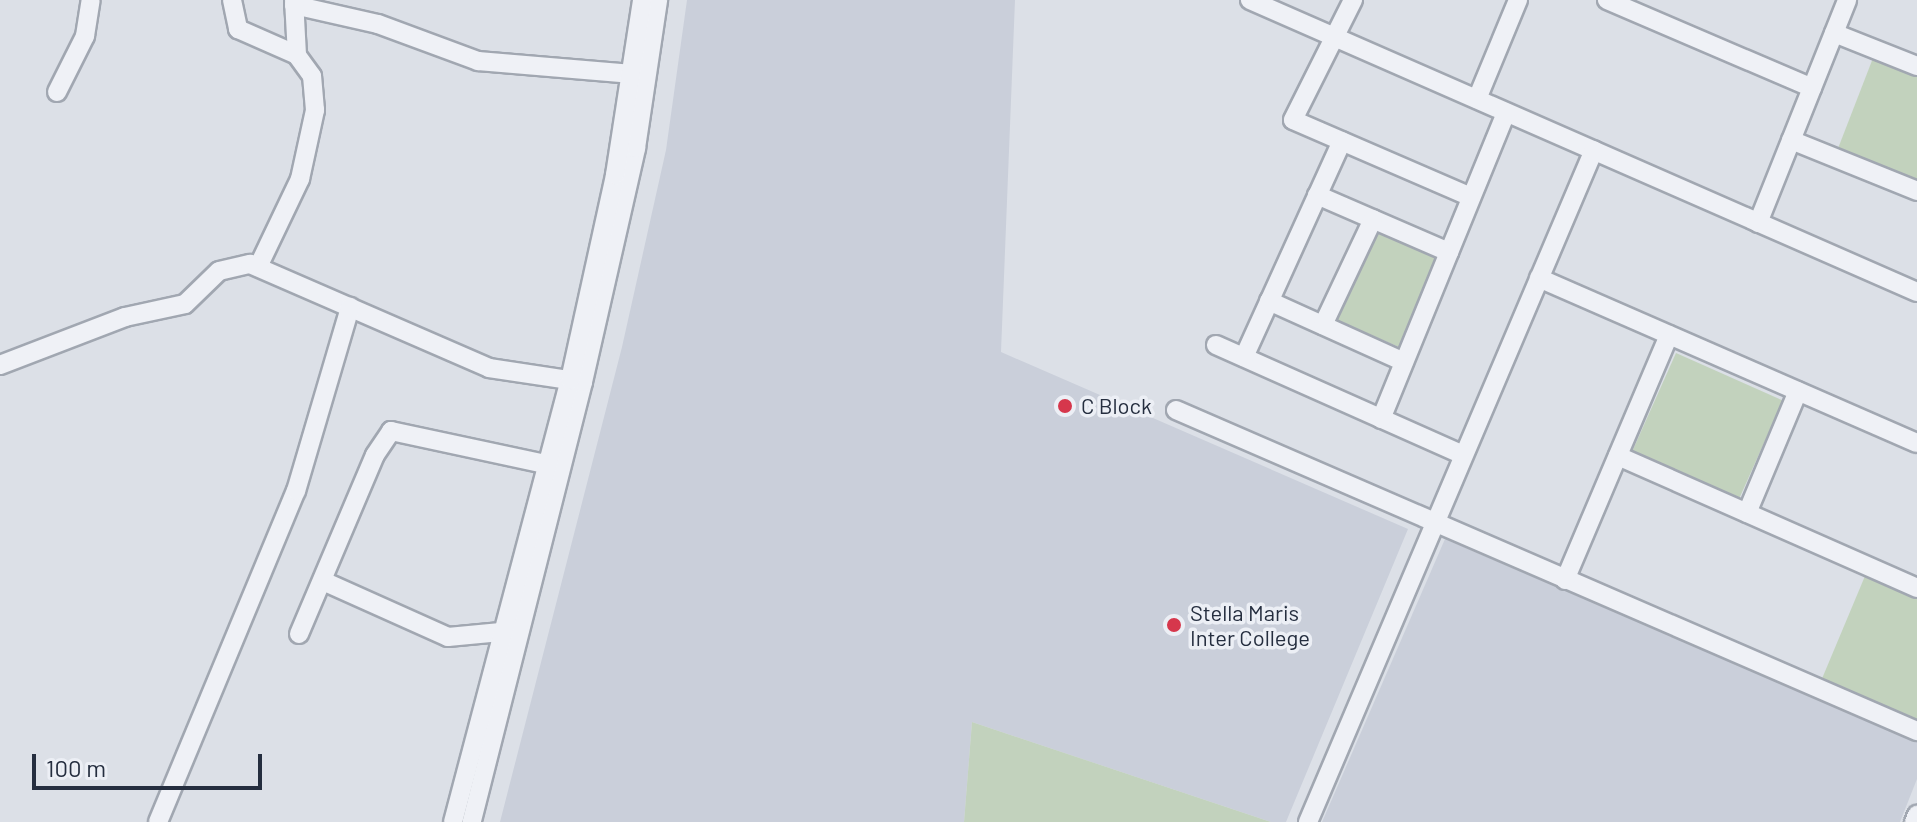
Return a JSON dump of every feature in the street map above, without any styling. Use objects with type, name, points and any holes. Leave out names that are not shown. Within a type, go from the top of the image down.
[{"type":"street","points":[[57,92],[85,36],[91,0]]},
{"type":"street","points":[[232,0],[238,29],[297,55],[312,76],[315,110],[300,179],[258,267]]},
{"type":"street","points":[[453,822],[545,464],[577,381],[632,74],[642,0]]},
{"type":"street","points":[[472,822],[636,148],[658,0]]},
{"type":"street","points":[[1250,0],[1917,292]]},
{"type":"street","points":[[1353,0],[1293,120],[1471,197]]},
{"type":"street","points":[[1477,99],[1518,0]]},
{"type":"street","points":[[1607,0],[1812,88]]},
{"type":"street","points":[[1758,223],[1847,0]]},
{"type":"street","points":[[297,55],[294,2],[378,24],[478,61],[632,74]]},
{"type":"street","points":[[1834,33],[1917,66]]},
{"type":"street","points":[[1381,419],[1506,112]]},
{"type":"street","points":[[1791,140],[1917,191]]},
{"type":"street","points":[[1244,357],[1342,141]]},
{"type":"street","points":[[1308,822],[1594,150]]},
{"type":"street","points":[[1317,195],[1449,252]]},
{"type":"street","points":[[1323,325],[1373,219]]},
{"type":"street","points":[[0,365],[125,317],[185,304],[219,271],[258,267],[489,368],[577,381]]},
{"type":"street","points":[[1539,278],[1917,443]]},
{"type":"street","points":[[1269,301],[1404,362]]},
{"type":"street","points":[[158,822],[296,491],[350,307]]},
{"type":"street","points":[[1565,580],[1669,335]]},
{"type":"street","points":[[1216,345],[1463,455]]},
{"type":"street","points":[[1747,513],[1798,391]]},
{"type":"street","points":[[1176,410],[1917,731]]},
{"type":"street","points":[[299,634],[375,455],[391,431],[545,464]]},
{"type":"street","points":[[1618,456],[1917,588]]},
{"type":"street","points":[[323,581],[448,637],[501,632]]},
{"type":"street","points":[[1914,822],[1917,815]]},
{"type":"shaded area","points":[[687,0],[1015,0],[1001,352],[1408,529],[1286,822],[1271,822],[972,722],[964,822],[500,822],[622,347],[666,150]]},
{"type":"shaded area","points":[[1445,539],[1917,741],[1917,779],[1900,822],[1322,822]]},
{"type":"green space","points":[[1873,58],[1917,75],[1917,181],[1837,151]]},
{"type":"green space","points":[[1374,231],[1439,259],[1401,348],[1336,320]]},
{"type":"green space","points":[[1676,353],[1783,401],[1739,498],[1632,451]]},
{"type":"green space","points":[[1865,576],[1917,598],[1917,721],[1821,681]]},
{"type":"green space","points":[[972,722],[1271,822],[964,822]]},
{"type":"place","name":"C Block","points":[[1065,406]]},
{"type":"place","name":"Stella Maris Inter College","points":[[1174,625]]}]
